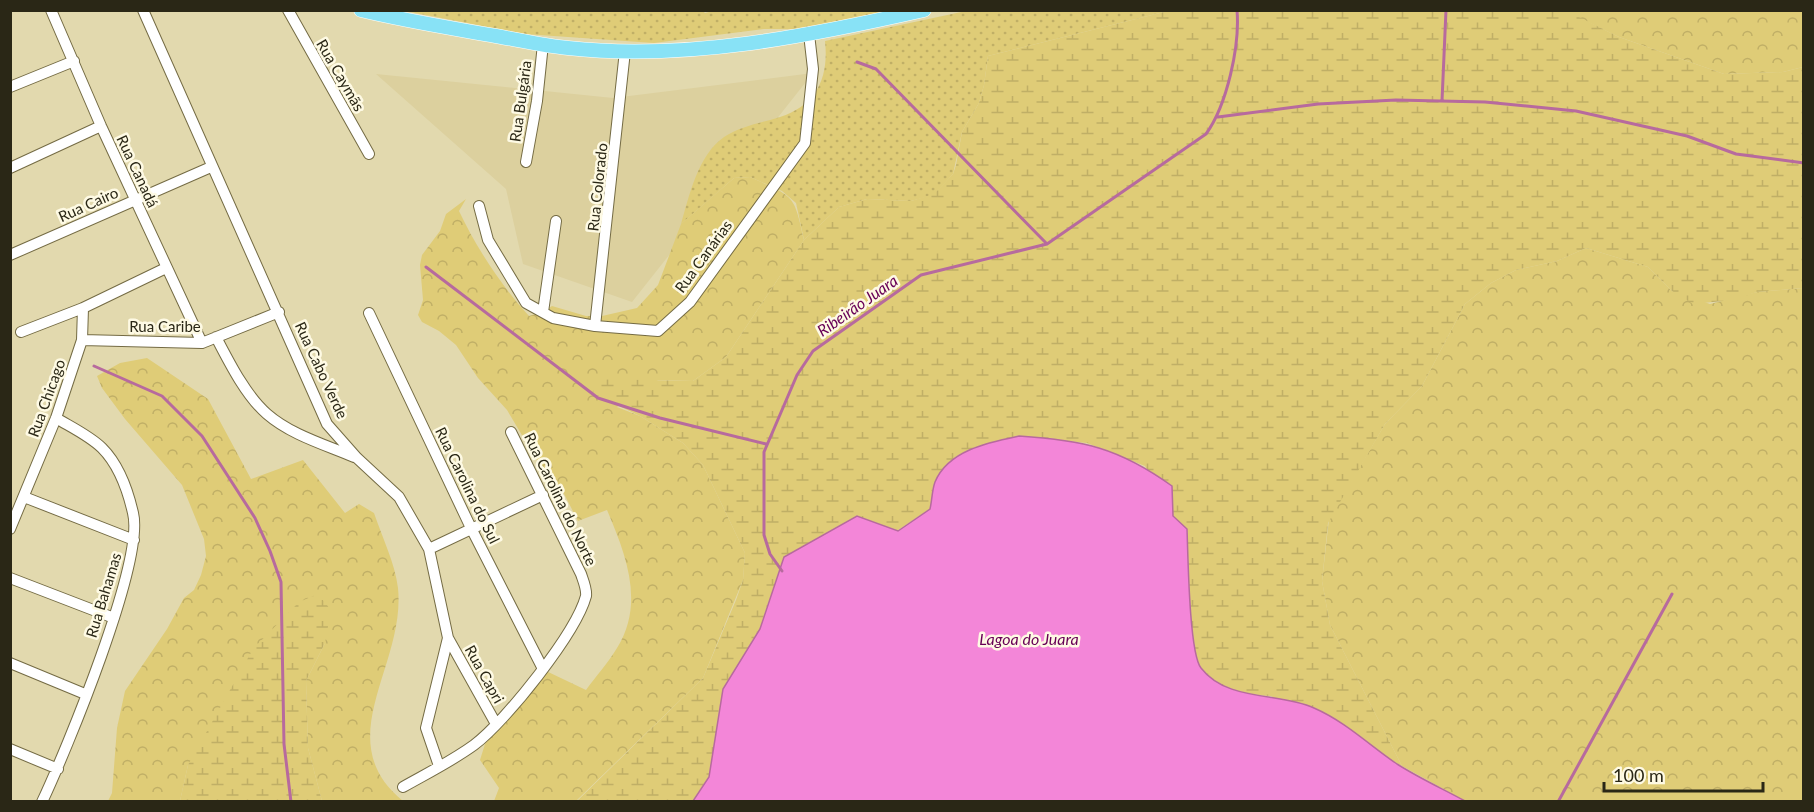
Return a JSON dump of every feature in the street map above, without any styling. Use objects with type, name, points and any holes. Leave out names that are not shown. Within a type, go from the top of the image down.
[{"type":"main road","points":[[362,10],[402,20],[568,48],[625,51],[710,48],[809,34],[924,10]]},
{"type":"street","name":"Rua Canadá","points":[[51,10],[101,126],[202,343]]},
{"type":"street","name":"Rua Cabo Verde","points":[[143,10],[327,424],[357,458],[399,497],[429,549],[448,638],[426,728],[439,766]]},
{"type":"street","name":"Rua Caymãs","points":[[288,10],[369,154]]},
{"type":"street","name":"Rua Canárias","points":[[479,206],[488,240],[526,303],[554,318],[595,326],[658,331],[690,302],[805,143],[813,69],[809,34]]},
{"type":"street","name":"Rua Bulgária","points":[[526,162],[537,101],[543,44]]},
{"type":"street","name":"Rua Colorado","points":[[595,326],[623,90],[625,51]]},
{"type":"street","points":[[10,87],[74,61]]},
{"type":"street","points":[[10,168],[101,126]]},
{"type":"street","name":"Rua Cairo","points":[[10,255],[211,167]]},
{"type":"street","points":[[543,312],[556,221]]},
{"type":"street","points":[[21,332],[83,308],[166,268]]},
{"type":"street","name":"Rua Chicago","points":[[10,529],[56,418],[82,340],[83,308]]},
{"type":"street","name":"Rua Caribe","points":[[82,340],[202,343],[279,312]]},
{"type":"street","name":"Rua Carolina do Sul","points":[[369,313],[471,528],[543,669]]},
{"type":"street","points":[[216,337],[231,368],[267,414],[307,438],[357,458]]},
{"type":"street","name":"Rua Bahamas","points":[[42,801],[58,769],[114,618],[134,540],[134,514],[122,478],[102,448],[56,418]]},
{"type":"street","name":"Rua Carolina do Norte","points":[[403,788],[474,745],[496,724],[543,669],[578,618],[587,593],[582,574],[511,432]]},
{"type":"street","points":[[429,549],[543,495]]},
{"type":"street","points":[[24,497],[134,540]]},
{"type":"street","points":[[10,578],[114,618]]},
{"type":"street","name":"Rua Capri","points":[[448,638],[496,724]]},
{"type":"street","points":[[10,663],[85,694]]},
{"type":"street","points":[[10,749],[58,769]]},
{"type":"shaded area","points":[[813,73],[632,302],[523,264],[506,189],[376,74],[613,98]]},
{"type":"green space","points":[[702,10],[705,13],[717,10],[883,11],[842,29],[764,29],[654,43],[525,34],[405,11]]},
{"type":"green space","points":[[1565,10],[1619,37],[1724,74],[1783,72],[1803,67],[1803,288],[1757,292],[1733,300],[1693,304],[1672,291],[1648,267],[1586,248],[1557,261],[1516,270],[1491,283],[1465,304],[1422,386],[1385,424],[1328,523],[1322,581],[1330,625],[1402,766],[1271,696],[1232,689],[1206,675],[1200,667],[1194,643],[1187,529],[1173,516],[1145,466],[1087,443],[1019,436],[936,480],[930,509],[764,618],[760,629],[723,689],[709,777],[693,801],[576,802],[703,678],[743,580],[745,553],[703,465],[683,443],[640,416],[592,393],[599,379],[693,381],[726,357],[804,240],[839,207],[867,199],[911,201],[934,194],[953,174],[962,132],[979,103],[988,56],[1168,11]]},
{"type":"green space","points":[[966,11],[1168,11],[988,56],[979,103],[962,132],[953,174],[934,195],[911,201],[867,199],[839,207],[804,240],[796,203],[782,191],[750,177],[734,178],[681,224],[701,165],[715,145],[737,130],[793,112],[812,97],[818,88],[825,66],[825,41]]},
{"type":"green space","points":[[1565,11],[1803,11],[1803,67],[1783,72],[1724,74],[1619,37]]},
{"type":"green space","points":[[750,177],[790,198],[798,213],[804,240],[726,357],[693,381],[658,380],[617,407],[640,416],[683,443],[703,465],[745,553],[743,580],[703,678],[576,801],[494,801],[499,788],[480,760],[485,744],[544,670],[586,690],[617,648],[625,631],[630,614],[630,579],[621,544],[607,510],[578,521],[562,490],[535,457],[507,410],[478,378],[456,345],[439,331],[422,322],[418,315],[423,300],[420,265],[422,255],[440,231],[446,214],[466,199],[459,211],[466,225],[499,280],[529,316],[543,312],[552,306],[586,316],[602,316],[637,308],[658,285],[681,224],[734,178]]},
{"type":"green space","points":[[1586,248],[1648,267],[1672,291],[1710,304],[1757,292],[1803,288],[1803,801],[1465,801],[1402,766],[1330,625],[1322,581],[1329,519],[1385,424],[1422,386],[1465,304],[1491,283],[1516,270],[1557,261]]},
{"type":"green space","points":[[147,358],[208,399],[251,479],[303,460],[345,513],[359,504],[374,513],[391,560],[398,588],[397,617],[392,646],[375,701],[371,727],[372,753],[382,778],[403,801],[322,801],[308,748],[306,681],[325,643],[188,765],[180,801],[108,801],[112,793],[117,728],[125,691],[167,629],[184,598],[194,590],[206,556],[204,539],[182,485],[125,419],[102,388],[97,376],[120,363]]},
{"type":"green space","points":[[318,594],[331,610],[325,643],[306,681],[308,748],[322,801],[180,801],[188,765],[253,649],[299,602]]},
{"type":"water","name":"Lagoa do Juara","points":[[1019,436],[1062,440],[1100,448],[1135,463],[1172,486],[1173,516],[1187,529],[1192,624],[1197,659],[1201,668],[1212,679],[1239,691],[1314,708],[1347,727],[1397,764],[1465,801],[693,801],[709,777],[723,689],[760,629],[784,557],[857,516],[898,531],[930,509],[935,482],[950,462],[971,449]]},
{"type":"waterway","name":"Ribeirão Juara","points":[[782,571],[770,554],[764,535],[764,452],[797,375],[813,351],[921,275],[1047,244],[1206,134],[1226,92],[1234,57],[1237,10]]},
{"type":"waterway","points":[[1442,101],[1446,10]]},
{"type":"waterway","points":[[857,62],[876,69],[1047,244]]},
{"type":"waterway","points":[[1218,117],[1318,104],[1396,100],[1485,102],[1576,111],[1687,136],[1736,154],[1804,163]]},
{"type":"waterway","points":[[426,267],[598,398],[660,418],[766,444]]},
{"type":"waterway","points":[[94,366],[162,396],[202,436],[255,518],[270,551],[281,582],[284,744],[291,802]]},
{"type":"waterway","points":[[1558,802],[1672,594]]}]
